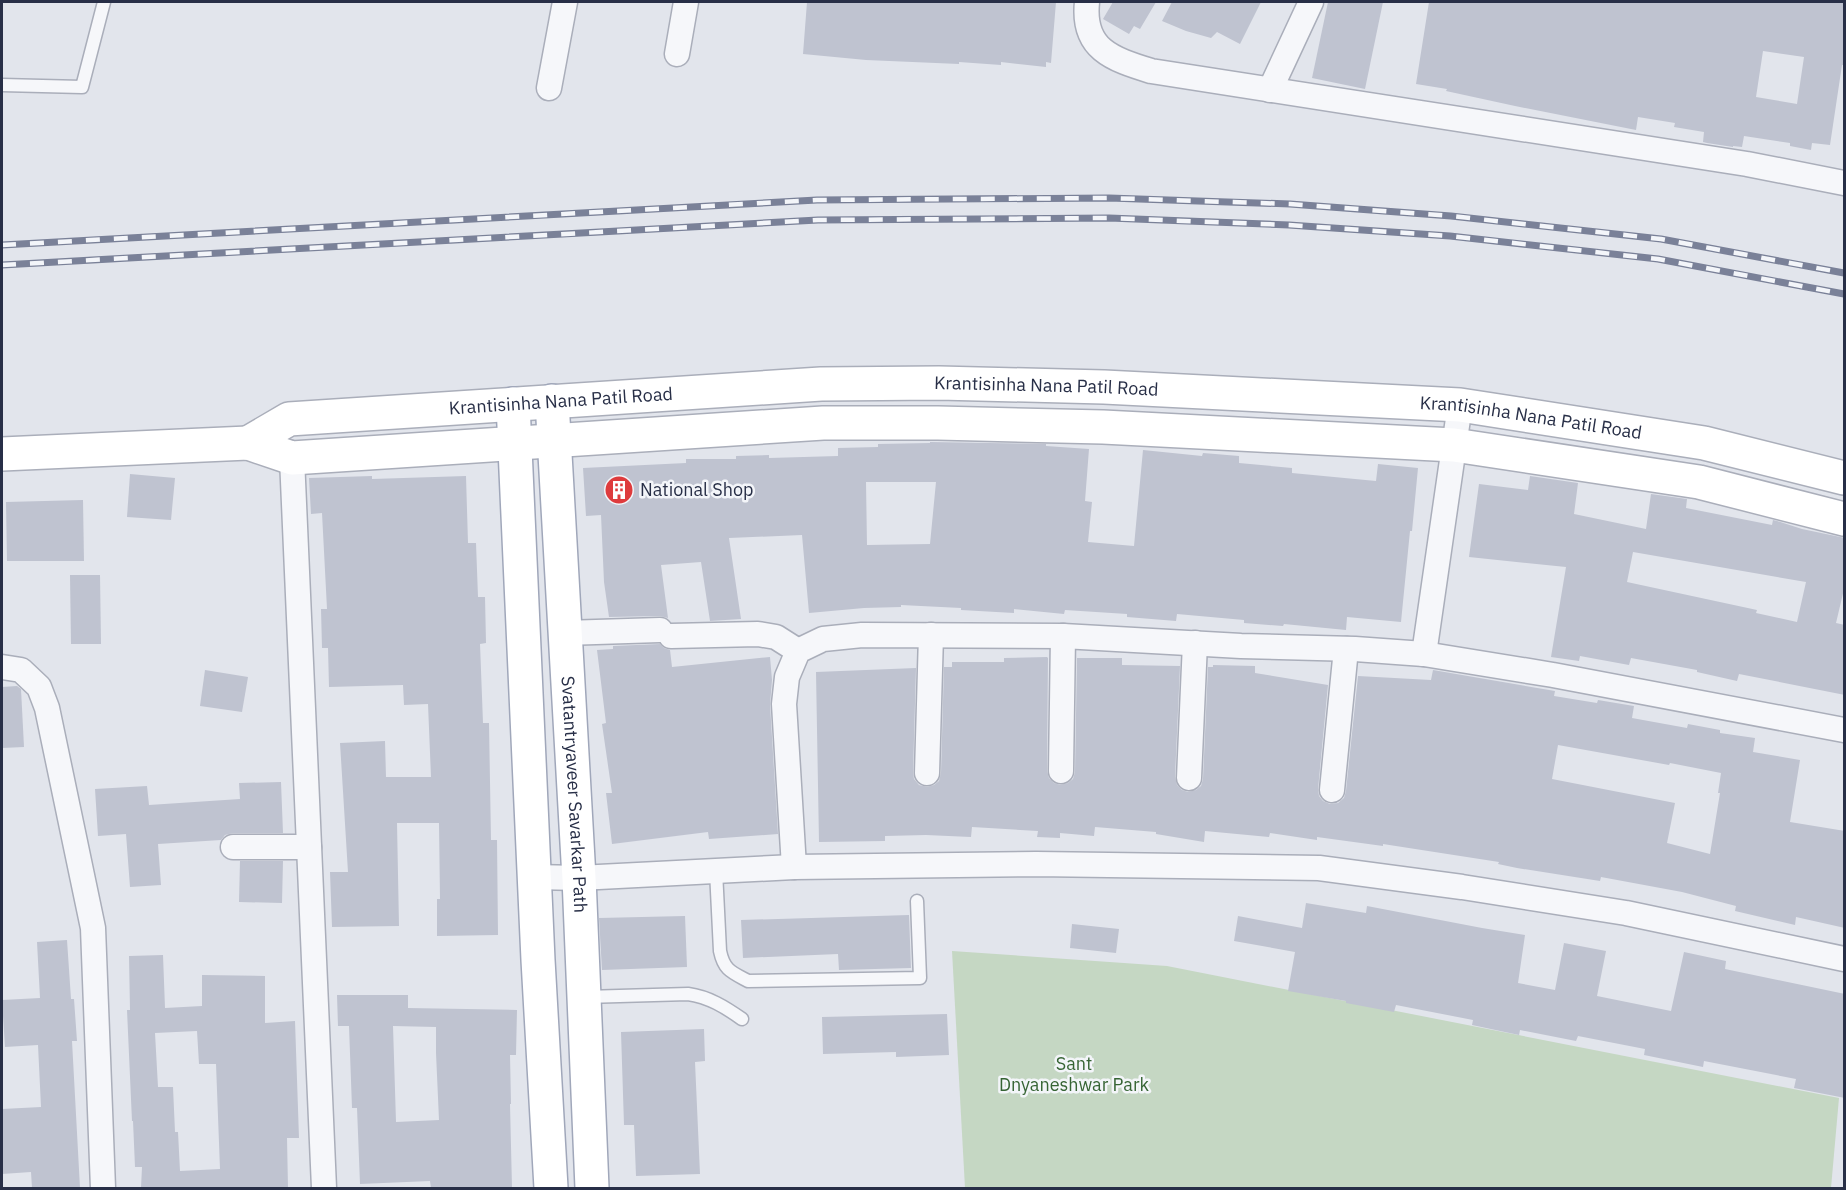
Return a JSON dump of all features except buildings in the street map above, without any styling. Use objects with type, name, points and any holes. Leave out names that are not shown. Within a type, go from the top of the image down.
[{"type":"main road","name":"Krantisinha Nana Patil Road","points":[[248,442],[289,418],[552,401],[821,384],[1104,387],[1460,405],[1704,443],[1845,478]]},
{"type":"main road","name":"Svatantryaveer Savarkar Path","points":[[552,401],[579,878],[592,1188]]},
{"type":"main road","points":[[513,404],[534,877],[551,1188]]},
{"type":"main road","name":"Krantisinha Nana Patil Road","points":[[2,454],[248,442],[292,458],[823,423],[938,423],[1114,428],[1454,445],[1700,482],[1845,519]]},
{"type":"street","points":[[549,88],[566,2]]},
{"type":"street","points":[[677,54],[686,2]]},
{"type":"street","points":[[1087,2],[1089,31],[1100,48],[1123,62],[1151,71],[1747,164],[1845,183]]},
{"type":"street","points":[[1270,90],[1311,2]]},
{"type":"street","points":[[1424,654],[1460,405]]},
{"type":"street","points":[[292,458],[324,1188]]},
{"type":"street","points":[[564,633],[758,634],[776,637],[798,651]]},
{"type":"street","points":[[794,867],[784,704],[787,676],[798,651],[823,639],[862,635],[1063,636],[1424,654],[1553,675],[1845,730]]},
{"type":"street","points":[[927,773],[931,635]]},
{"type":"street","points":[[1061,771],[1063,636]]},
{"type":"street","points":[[1189,778],[1195,644]]},
{"type":"street","points":[[1332,790],[1347,649]]},
{"type":"street","points":[[2,668],[21,670],[39,687],[47,708],[93,928],[103,1188]]},
{"type":"street","points":[[233,847],[309,847]]},
{"type":"street","points":[[534,877],[579,878],[794,867],[1036,864],[1319,868],[1462,887],[1626,914],[1845,959]]},
{"type":"lane","points":[[2,86],[82,87],[104,2]]},
{"type":"lane","points":[[716,871],[722,963],[730,972],[748,981],[920,978],[917,901]]},
{"type":"lane","points":[[584,997],[688,994],[704,997],[728,1008],[742,1019]]},
{"type":"green space","name":"Sant Dnyaneshwar Park","points":[[952,951],[1167,966],[1839,1098],[1831,1188],[965,1188]]},
{"type":"railway","points":[[2,245],[817,200],[1109,198],[1290,204],[1451,216],[1661,239],[1844,273]]},
{"type":"railway","points":[[2,265],[818,220],[1109,218],[1289,225],[1450,236],[1658,259],[1844,294]]},
{"type":"place","name":"National Shop","points":[[619,490]]}]
